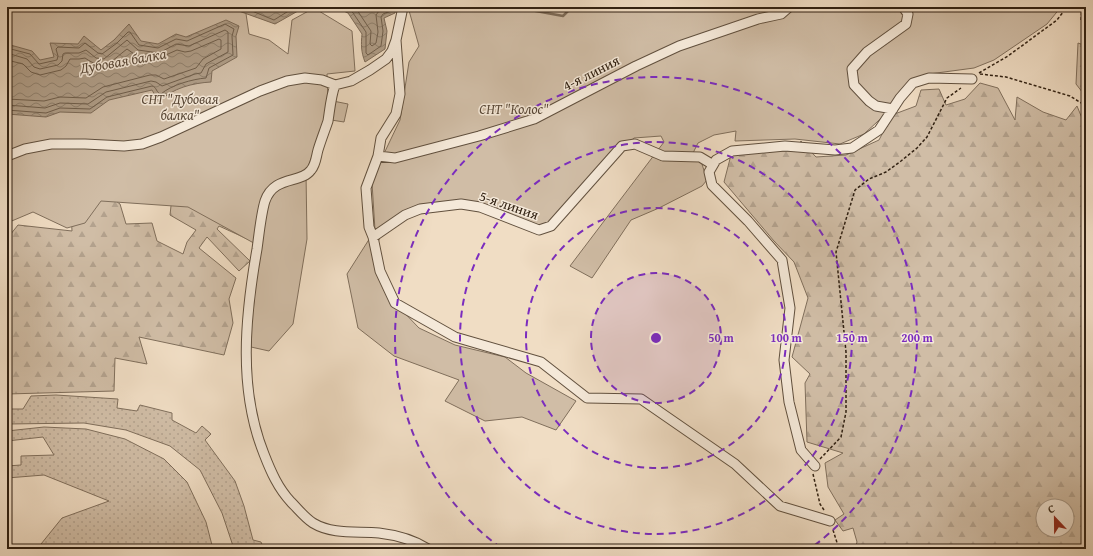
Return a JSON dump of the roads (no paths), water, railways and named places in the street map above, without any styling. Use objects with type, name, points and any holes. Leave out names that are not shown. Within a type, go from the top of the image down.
[{"type":"street","points":[[7,156],[25,149],[51,144],[124,146],[142,144],[161,137],[260,91],[287,81],[305,78],[322,80],[334,84],[350,81],[386,59],[392,51],[396,40],[403,7]]},
{"type":"street","name":"4-я линия","points":[[378,156],[395,158],[479,136],[534,119],[636,66],[679,46],[758,19],[782,14],[789,7]]},
{"type":"street","points":[[893,109],[876,106],[869,101],[854,85],[852,69],[867,52],[906,24],[908,14],[903,7]]},
{"type":"street","points":[[396,40],[400,94],[396,114],[381,138],[378,156],[366,188],[369,227],[373,237],[380,271],[395,303],[455,337],[541,362],[587,398],[641,399],[736,464],[780,506],[830,521]]},
{"type":"street","points":[[815,466],[801,450],[789,402],[784,360],[790,308],[782,260],[748,221],[712,185],[709,172],[716,160],[732,151],[785,146],[835,150],[852,148],[879,130],[913,83],[929,78],[972,79]]},
{"type":"street","points":[[334,84],[327,123],[315,164],[310,172],[278,184],[270,191],[265,201],[254,266],[247,325],[247,386],[252,414],[259,442],[275,481],[288,498],[312,523],[340,532],[379,533],[398,536],[416,542],[428,549]]},
{"type":"street","name":"5-я линия","points":[[373,237],[406,215],[420,209],[461,204],[480,207],[539,230],[551,226],[622,146],[630,144],[635,144],[662,156],[700,157],[710,163]]},
{"type":"water","points":[[238,7],[305,7],[275,24],[236,10]]},
{"type":"water","points":[[335,7],[396,7],[395,13],[384,18],[387,31],[385,49],[365,62],[361,41],[362,34],[348,13]]},
{"type":"water","points":[[226,20],[239,26],[236,36],[237,57],[212,71],[211,82],[183,87],[170,93],[159,102],[152,90],[109,100],[91,113],[60,112],[46,117],[7,114],[7,44],[32,51],[40,60],[54,57],[50,43],[78,44],[84,36],[101,50],[114,40],[129,24],[141,41],[158,44],[176,34],[186,37]]},
{"type":"waterway","name":"Дубовая балка","points":[[514,7],[563,16],[572,7]]},
{"type":"park label","name":"СНТ \"Дубовая балка\"","points":[[180,108]]},
{"type":"park label","name":"СНТ \"Колос\"","points":[[514,109]]}]
